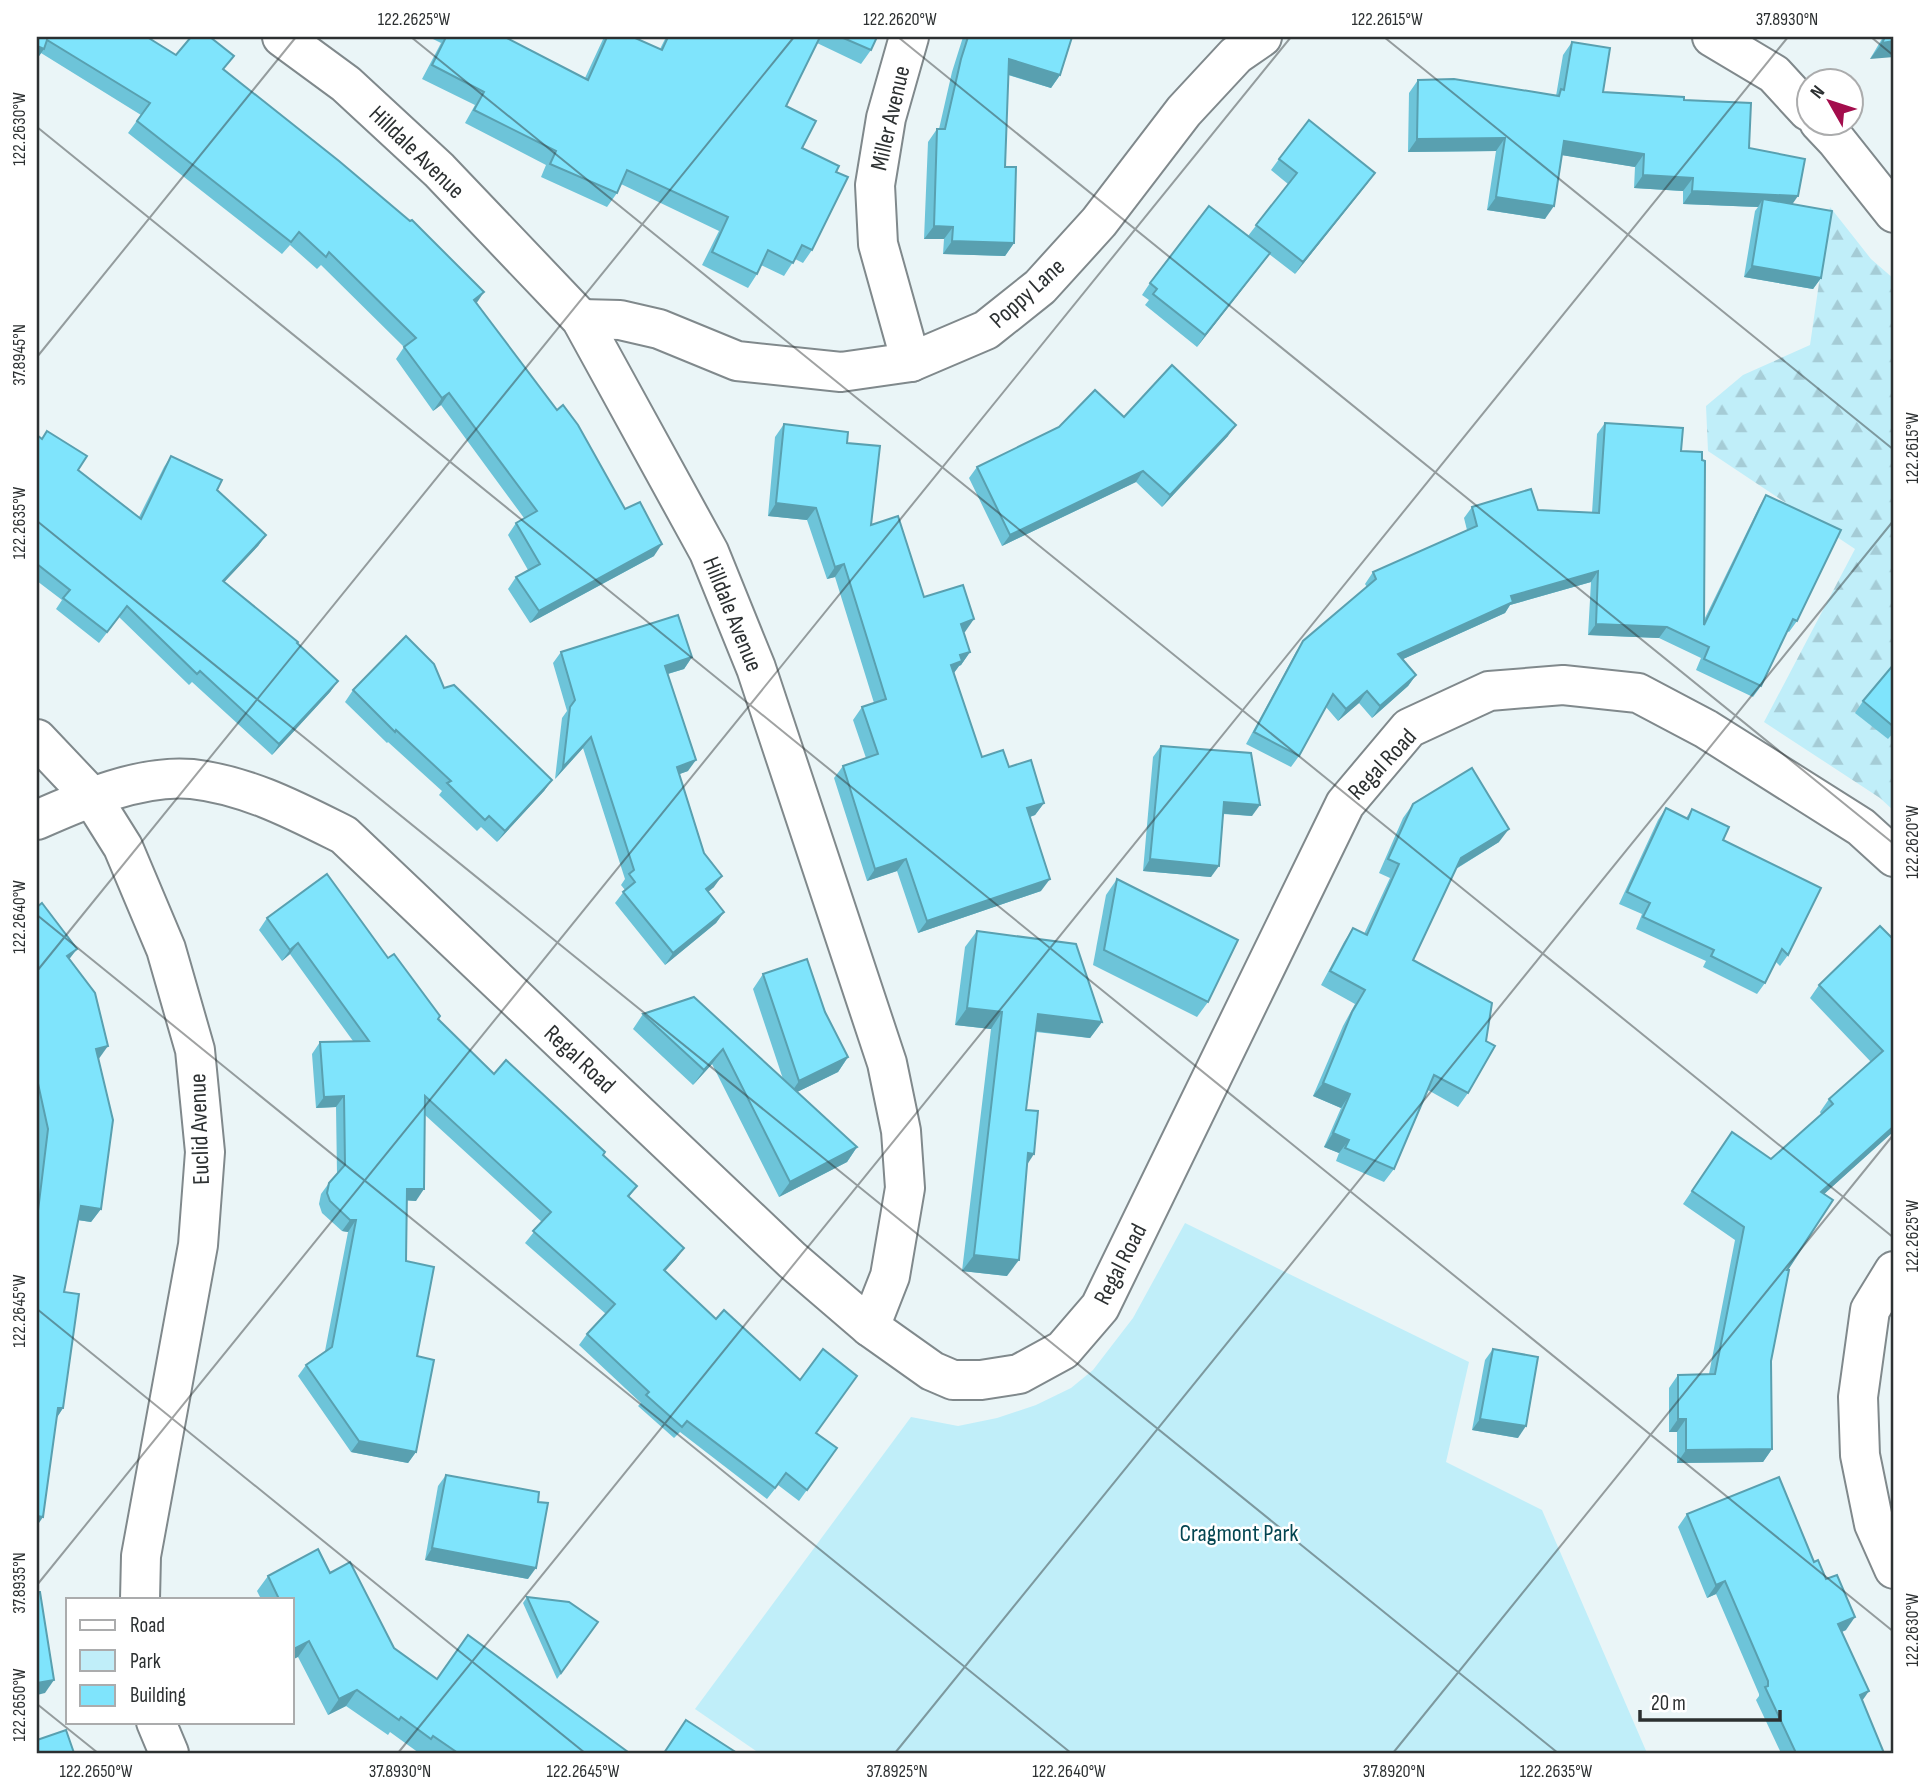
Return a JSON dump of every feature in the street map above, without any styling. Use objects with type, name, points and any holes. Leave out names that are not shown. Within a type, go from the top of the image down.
[{"type":"street","name":"Hilldale Avenue","points":[[282,37],[346,84],[430,162],[581,319],[709,552],[756,668],[887,1063],[901,1131],[905,1188],[890,1276],[870,1327]]},
{"type":"street","name":"Miller Avenue","points":[[909,37],[886,118],[875,185],[878,244],[911,362]]},
{"type":"street","name":"Poppy Lane","points":[[581,319],[620,320],[659,329],[737,361],[841,372],[911,362],[986,330],[1040,288],[1099,222],[1184,111],[1237,55],[1262,37]]},
{"type":"street","points":[[1712,37],[1773,74],[1794,96]]},
{"type":"street","points":[[1832,136],[1894,213]]},
{"type":"street","name":"Regal Road","points":[[37,820],[91,796],[147,783],[191,779],[277,802],[344,835],[792,1260],[870,1327],[932,1371],[953,1380],[981,1380],[1019,1374],[1063,1350],[1100,1307],[1345,804],[1409,728],[1489,691],[1563,685],[1638,693],[1706,729],[1861,827],[1894,857]]},
{"type":"street","name":"Euclid Avenue","points":[[37,739],[91,796],[122,847],[166,949],[195,1050],[205,1152],[198,1245],[141,1556],[140,1598]]},
{"type":"street","points":[[1894,1271],[1870,1310],[1858,1397],[1860,1455],[1874,1524],[1894,1569]]},
{"type":"street","points":[[157,1724],[169,1753]]},
{"type":"green space","points":[[1830,207],[1871,259],[1894,279],[1894,811],[1880,798],[1764,722],[1855,549],[1708,451],[1706,406],[1743,375],[1810,345]]},
{"type":"green space","name":"Cragmont Park","points":[[1185,1223],[1469,1362],[1446,1462],[1542,1510],[1647,1753],[759,1753],[695,1709],[911,1417],[958,1426],[997,1418],[1036,1405],[1071,1388],[1093,1370],[1133,1318]]},
{"type":"building","points":[[37,37],[147,37],[176,55],[191,37],[210,37],[234,56],[223,69],[412,220],[484,292],[474,300],[557,410],[563,405],[578,425],[625,509],[640,502],[662,544],[539,611],[516,577],[540,564],[516,523],[537,511],[449,393],[442,398],[404,347],[416,338],[329,252],[326,257],[299,232],[291,242],[137,121],[150,103],[47,40],[44,49],[37,46]]},
{"type":"building","points":[[446,37],[505,37],[588,80],[607,37],[633,37],[662,50],[668,37],[820,37],[786,106],[816,121],[802,148],[839,166],[836,172],[848,177],[812,250],[802,245],[793,263],[768,250],[757,274],[712,252],[728,217],[627,170],[617,193],[550,164],[556,151],[474,110],[484,92],[432,65]]},
{"type":"building","points":[[841,37],[877,37],[871,50]]},
{"type":"building","points":[[968,37],[1072,37],[1060,75],[1009,59],[1005,167],[1016,167],[1014,243],[952,241],[953,227],[934,226],[937,129],[945,129]]},
{"type":"building","points":[[1885,37],[1894,37],[1894,41],[1882,43]]},
{"type":"building","points":[[1572,42],[1610,48],[1603,92],[1751,103],[1749,148],[1805,159],[1798,196],[1692,191],[1693,178],[1643,175],[1644,154],[1564,141],[1554,206],[1496,197],[1505,138],[1417,139],[1418,80],[1454,79],[1559,96],[1561,89],[1564,90]]},
{"type":"building","points":[[1309,120],[1375,173],[1303,262],[1256,225],[1297,173],[1279,159]]},
{"type":"building","points":[[1763,199],[1832,211],[1821,278],[1752,266]]},
{"type":"building","points":[[1209,206],[1270,253],[1205,335],[1153,294],[1157,289],[1150,283]]},
{"type":"building","points":[[1172,365],[1236,425],[1170,495],[1143,471],[1010,535],[977,467],[1059,427],[1095,390],[1124,417]]},
{"type":"building","points":[[1605,423],[1683,428],[1681,451],[1702,452],[1702,460],[1705,461],[1704,625],[1766,495],[1841,530],[1797,621],[1793,619],[1761,686],[1704,659],[1709,647],[1667,627],[1596,624],[1598,571],[1511,596],[1513,602],[1398,654],[1416,675],[1380,706],[1367,691],[1346,709],[1333,694],[1299,756],[1254,732],[1303,641],[1376,579],[1373,572],[1477,526],[1472,507],[1531,489],[1538,510],[1599,513]]},
{"type":"building","points":[[784,424],[848,432],[847,443],[880,446],[871,525],[898,516],[924,597],[963,585],[974,619],[961,624],[970,652],[960,655],[962,661],[951,665],[982,757],[1003,750],[1009,767],[1031,760],[1044,803],[1027,808],[1050,879],[927,921],[906,859],[875,869],[843,766],[878,754],[862,707],[886,699],[844,564],[835,567],[816,508],[776,503]]},
{"type":"building","points":[[47,431],[87,456],[78,470],[141,519],[171,456],[222,480],[217,490],[266,535],[223,581],[298,642],[338,681],[279,744],[200,671],[197,674],[127,606],[107,632],[63,598],[70,590],[37,564],[37,435],[42,439]]},
{"type":"building","points":[[678,615],[692,657],[665,666],[696,760],[677,767],[704,853],[722,876],[706,889],[724,912],[673,953],[623,892],[635,882],[629,874],[634,870],[591,737],[563,767],[570,707],[575,700],[561,652]]},
{"type":"building","points":[[406,636],[434,664],[444,688],[454,685],[552,780],[505,831],[489,816],[485,820],[447,783],[451,781],[396,730],[395,732],[353,690]]},
{"type":"building","points":[[1894,664],[1894,727],[1863,701]]},
{"type":"building","points":[[1161,746],[1251,753],[1260,805],[1224,802],[1219,866],[1150,859]]},
{"type":"building","points":[[1472,768],[1509,829],[1461,858],[1413,960],[1492,1003],[1486,1041],[1495,1046],[1468,1093],[1434,1075],[1394,1169],[1345,1148],[1349,1140],[1333,1133],[1350,1094],[1323,1083],[1352,1012],[1365,990],[1330,971],[1353,928],[1367,935],[1399,864],[1388,859],[1413,804]]},
{"type":"building","points":[[1666,808],[1688,819],[1692,809],[1729,827],[1723,840],[1821,888],[1788,955],[1782,949],[1765,983],[1711,956],[1714,950],[1643,917],[1650,903],[1627,892]]},
{"type":"building","points":[[327,874],[388,958],[394,954],[440,1016],[438,1019],[494,1074],[506,1060],[605,1152],[603,1155],[637,1186],[628,1196],[684,1248],[664,1270],[716,1319],[724,1310],[800,1380],[823,1349],[857,1376],[816,1433],[837,1448],[807,1490],[786,1473],[775,1488],[687,1421],[682,1427],[646,1395],[649,1392],[587,1334],[615,1304],[533,1231],[551,1212],[425,1096],[424,1189],[407,1189],[406,1261],[434,1267],[417,1356],[434,1360],[416,1452],[359,1441],[306,1365],[332,1347],[356,1220],[350,1220],[330,1201],[327,1193],[329,1183],[345,1165],[344,1096],[324,1097],[320,1042],[369,1041],[298,943],[290,950],[267,918]]},
{"type":"building","points":[[1117,879],[1238,940],[1208,1002],[1104,950]]},
{"type":"building","points":[[42,903],[77,949],[67,956],[95,993],[108,1046],[96,1049],[113,1120],[101,1209],[81,1206],[64,1292],[79,1294],[63,1408],[58,1408],[43,1517],[37,1516],[37,1219],[48,1129],[37,1079],[37,907]]},
{"type":"building","points":[[1880,926],[1894,940],[1894,1126],[1821,1192],[1833,1200],[1787,1270],[1771,1361],[1772,1449],[1686,1450],[1686,1419],[1678,1419],[1678,1375],[1715,1374],[1744,1227],[1692,1191],[1732,1132],[1771,1159],[1833,1104],[1829,1099],[1883,1051],[1819,985]]},
{"type":"building","points":[[977,931],[1076,944],[1102,1022],[1038,1014],[1026,1110],[1038,1111],[1034,1154],[1028,1153],[1019,1260],[974,1255],[1002,1012],[967,1008]]},
{"type":"building","points":[[807,959],[825,1012],[848,1057],[799,1081],[763,974]]},
{"type":"building","points":[[694,997],[857,1147],[790,1182],[723,1049],[704,1070],[643,1014]]},
{"type":"building","points":[[1493,1349],[1538,1357],[1526,1426],[1480,1419]]},
{"type":"building","points":[[446,1475],[539,1492],[538,1502],[548,1503],[536,1568],[432,1548]]},
{"type":"building","points":[[1779,1477],[1814,1562],[1818,1560],[1826,1579],[1837,1575],[1855,1617],[1838,1624],[1869,1691],[1860,1695],[1884,1753],[1796,1753],[1765,1687],[1768,1686],[1768,1681],[1725,1581],[1716,1585],[1687,1514]]},
{"type":"building","points":[[318,1549],[330,1573],[350,1562],[394,1648],[437,1679],[468,1635],[628,1753],[458,1753],[433,1736],[431,1739],[401,1717],[399,1720],[357,1690],[339,1699],[309,1641],[294,1649],[294,1598],[279,1598],[268,1576]]},
{"type":"building","points":[[37,1592],[40,1592],[54,1680],[37,1683]]},
{"type":"building","points":[[527,1597],[569,1602],[598,1622],[561,1673]]},
{"type":"building","points":[[686,1720],[737,1753],[664,1753]]},
{"type":"building","points":[[66,1730],[74,1753],[37,1753],[37,1740]]}]
